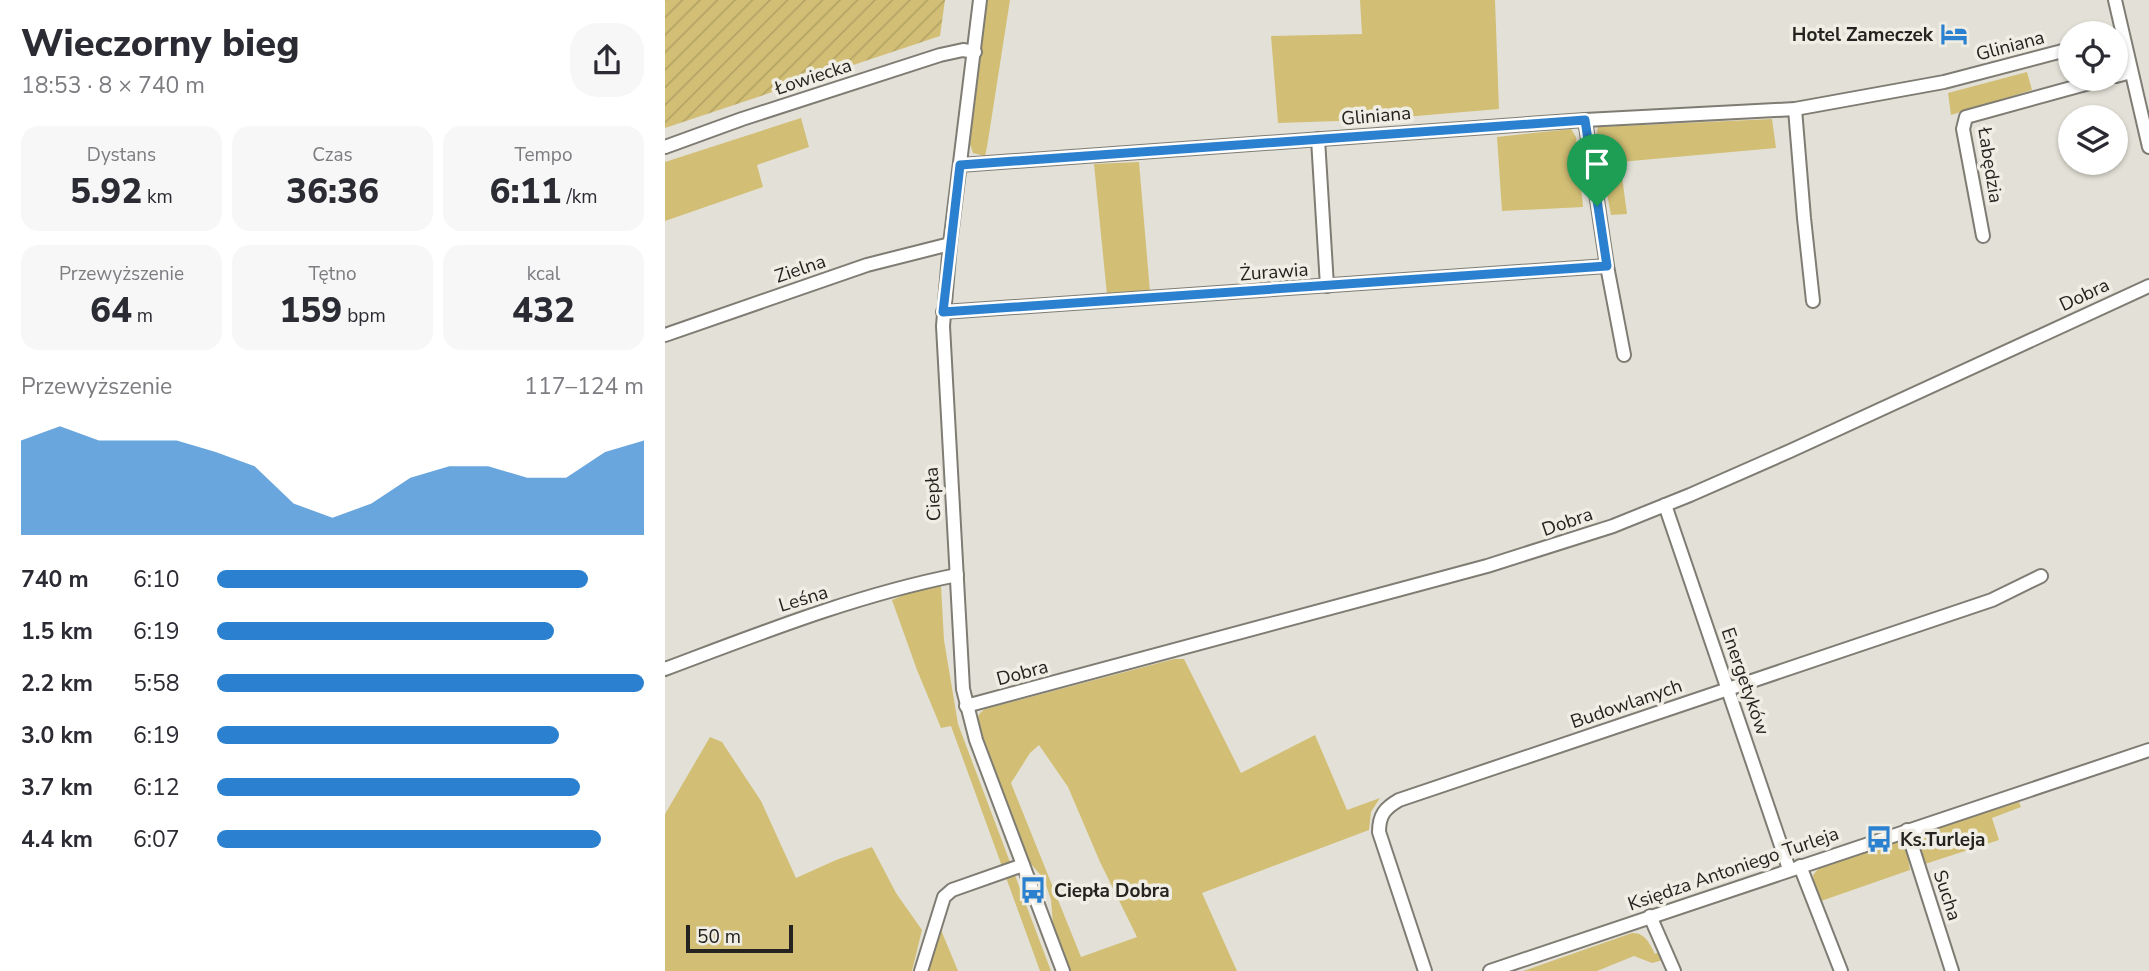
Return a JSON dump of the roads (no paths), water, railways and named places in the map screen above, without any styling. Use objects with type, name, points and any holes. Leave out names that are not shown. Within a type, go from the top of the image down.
[{"type":"street","name":"Ciepła","points":[[980,0],[950,244],[942,337],[961,670],[966,706],[976,740],[1063,971]]},
{"type":"street","points":[[2115,0],[2118,21]]},
{"type":"street","name":"Łowiecka","points":[[665,147],[742,119],[940,55],[963,50],[975,52]]},
{"type":"street","name":"Gliniana","points":[[960,165],[1585,120],[1795,108],[1944,82],[2058,52]]},
{"type":"street","points":[[2128,62],[2149,147]]},
{"type":"street","name":"Łabędzia","points":[[1983,236],[1963,129],[1966,117],[2060,91]]},
{"type":"street","points":[[1795,108],[1813,301]]},
{"type":"street","points":[[1585,120],[1607,266],[1624,355]]},
{"type":"street","points":[[1318,139],[1327,286]]},
{"type":"street","name":"Zielna","points":[[665,335],[867,265],[950,244]]},
{"type":"street","name":"Żurawia","points":[[943,312],[1607,266]]},
{"type":"street","name":"Dobra","points":[[966,706],[1487,566],[1580,538],[1790,451],[2149,286]]},
{"type":"street","name":"Energetyków","points":[[1665,505],[1728,689],[1795,868],[1841,971]]},
{"type":"street","name":"Leśna","points":[[665,669],[786,623],[923,581],[957,575]]},
{"type":"street","name":"Budowlanych","points":[[1425,971],[1379,832],[1380,819],[1389,806],[1399,800],[1992,600],[2041,576]]},
{"type":"street","name":"Księdza Antoniego Turleja","points":[[1490,971],[2149,750]]},
{"type":"street","name":"Sucha","points":[[1907,830],[1952,971]]},
{"type":"street","points":[[921,971],[944,897],[952,890],[1023,865]]},
{"type":"street","points":[[1650,916],[1674,971]]},
{"type":"place","name":"Hotel Zameczek","points":[[1954,34]]},
{"type":"place","name":"Ks.Turleja","points":[[1879,839]]},
{"type":"place","name":"Ciepła Dobra","points":[[1033,890]]}]
